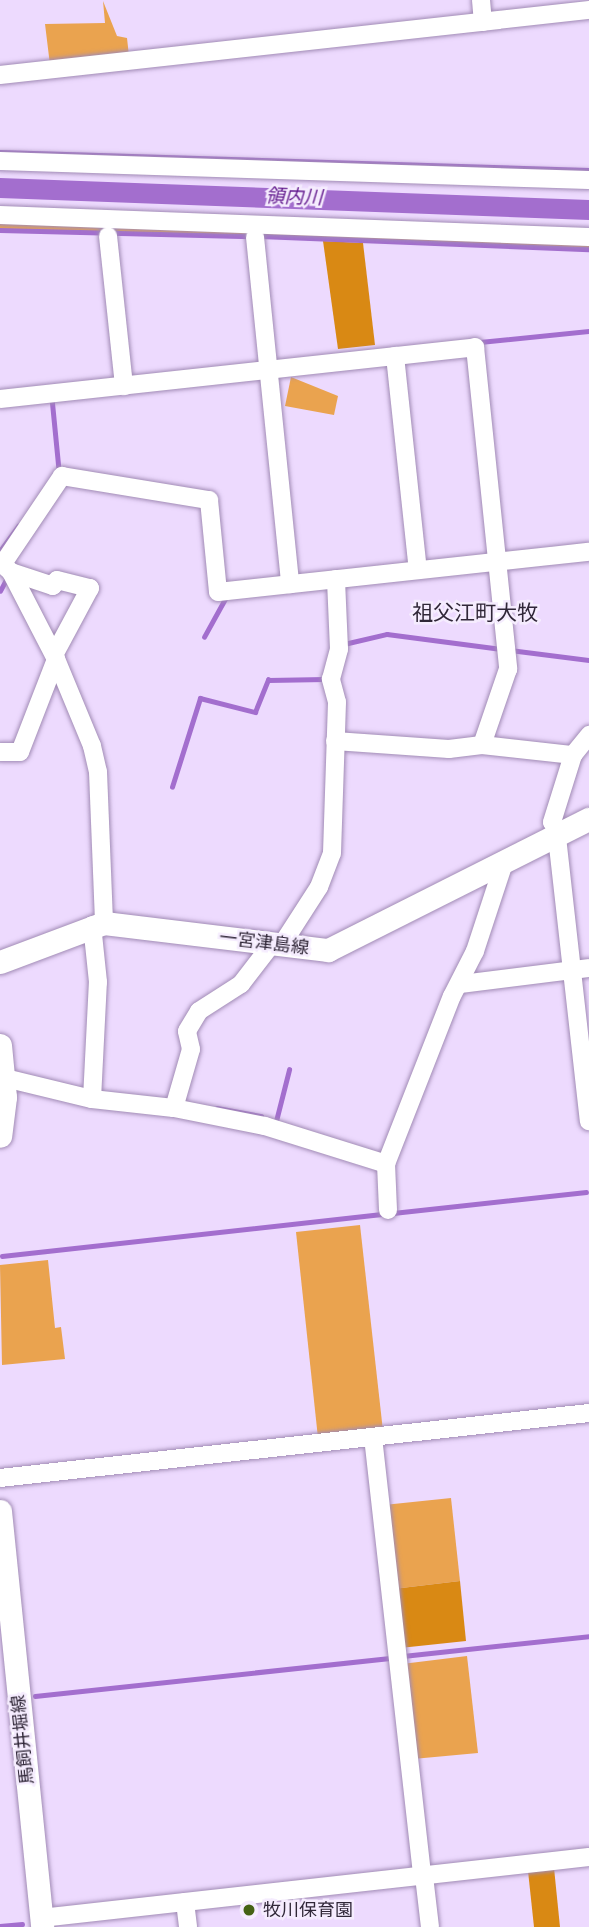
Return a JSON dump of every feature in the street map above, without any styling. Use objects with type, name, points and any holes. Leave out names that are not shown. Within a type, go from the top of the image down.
[{"type":"main road","name":"一宮津島線","points":[[0,962],[98,924],[328,950],[345,945],[589,820]]},
{"type":"main road","points":[[0,1045],[3,1074],[0,1136]]},
{"type":"main road","name":"馬飼井堀線","points":[[0,1511],[42,1922]]},
{"type":"street","points":[[481,0],[483,22]]},
{"type":"street","points":[[0,75],[589,10]]},
{"type":"street","points":[[0,161],[589,180]]},
{"type":"street","points":[[0,215],[589,237]]},
{"type":"street","points":[[108,236],[124,386]]},
{"type":"street","points":[[255,237],[290,584]]},
{"type":"street","points":[[0,399],[475,348],[508,669],[482,745]]},
{"type":"street","points":[[395,356],[418,570]]},
{"type":"street","points":[[5,565],[62,476],[208,500],[218,592],[589,552]]},
{"type":"street","points":[[5,565],[55,657],[92,746],[98,772],[98,982],[92,1099]]},
{"type":"street","points":[[0,752],[20,752],[55,657],[90,587],[57,580],[53,586],[5,565]]},
{"type":"street","points":[[174,1108],[191,1049],[187,1031],[200,1011],[241,984],[276,946],[319,887],[332,853],[337,702],[331,679],[339,649],[337,579]]},
{"type":"street","points":[[589,735],[573,755],[552,822],[559,836],[581,969],[589,1121]]},
{"type":"street","points":[[335,741],[449,749],[482,745],[573,755]]},
{"type":"street","points":[[388,1210],[386,1164],[452,996],[461,984],[504,863]]},
{"type":"street","points":[[461,984],[581,969]]},
{"type":"street","points":[[3,1074],[92,1099],[174,1108],[265,1126],[386,1164]]},
{"type":"street","points":[[0,1478],[589,1413]]},
{"type":"street","points":[[373,1437],[430,1927]]},
{"type":"street","points":[[42,1922],[185,1902],[589,1857]]},
{"type":"street","points":[[185,1902],[188,1927]]},
{"type":"shaded area","points":[[103,1],[117,36],[127,38],[129,56],[50,65],[45,24],[105,23]]},
{"type":"shaded area","points":[[0,220],[589,242],[589,248],[0,229]]},
{"type":"shaded area","points":[[323,241],[363,243],[375,345],[338,349]]},
{"type":"shaded area","points":[[291,377],[338,396],[334,415],[285,406]]},
{"type":"shaded area","points":[[360,1225],[383,1431],[318,1438],[296,1232]]},
{"type":"shaded area","points":[[48,1260],[55,1328],[61,1327],[65,1359],[2,1365],[0,1265]]},
{"type":"shaded area","points":[[451,1498],[460,1581],[393,1589],[384,1505]]},
{"type":"shaded area","points":[[460,1581],[466,1641],[400,1648],[393,1589]]},
{"type":"shaded area","points":[[467,1656],[478,1753],[413,1759],[402,1664]]},
{"type":"shaded area","points":[[554,1868],[560,1927],[534,1927],[528,1871]]},
{"type":"water","name":"領内川","points":[[0,178],[589,200],[589,220],[0,198]]},
{"type":"waterway","points":[[0,152],[589,170]]},
{"type":"waterway","points":[[0,230],[251,236]]},
{"type":"waterway","points":[[260,236],[589,249]]},
{"type":"waterway","points":[[480,342],[589,331]]},
{"type":"waterway","points":[[52,398],[59,469]]},
{"type":"waterway","points":[[0,551],[18,526]]},
{"type":"waterway","points":[[0,591],[7,578]]},
{"type":"waterway","points":[[204,637],[225,599]]},
{"type":"waterway","points":[[344,644],[387,634],[501,649]]},
{"type":"waterway","points":[[510,650],[589,660]]},
{"type":"waterway","points":[[172,787],[200,698],[255,712],[268,680],[325,679]]},
{"type":"waterway","points":[[276,1121],[289,1070]]},
{"type":"waterway","points":[[217,1108],[261,1116]]},
{"type":"waterway","points":[[393,1213],[586,1192]]},
{"type":"waterway","points":[[2,1256],[384,1214]]},
{"type":"waterway","points":[[403,1656],[589,1636]]},
{"type":"waterway","points":[[35,1696],[392,1658]]},
{"type":"waterway","points":[[0,1926],[22,1924]]},
{"type":"place","name":"牧川保育園","points":[[249,1910]]},
{"type":"district","name":"祖父江町大牧","points":[[475,613]]}]
